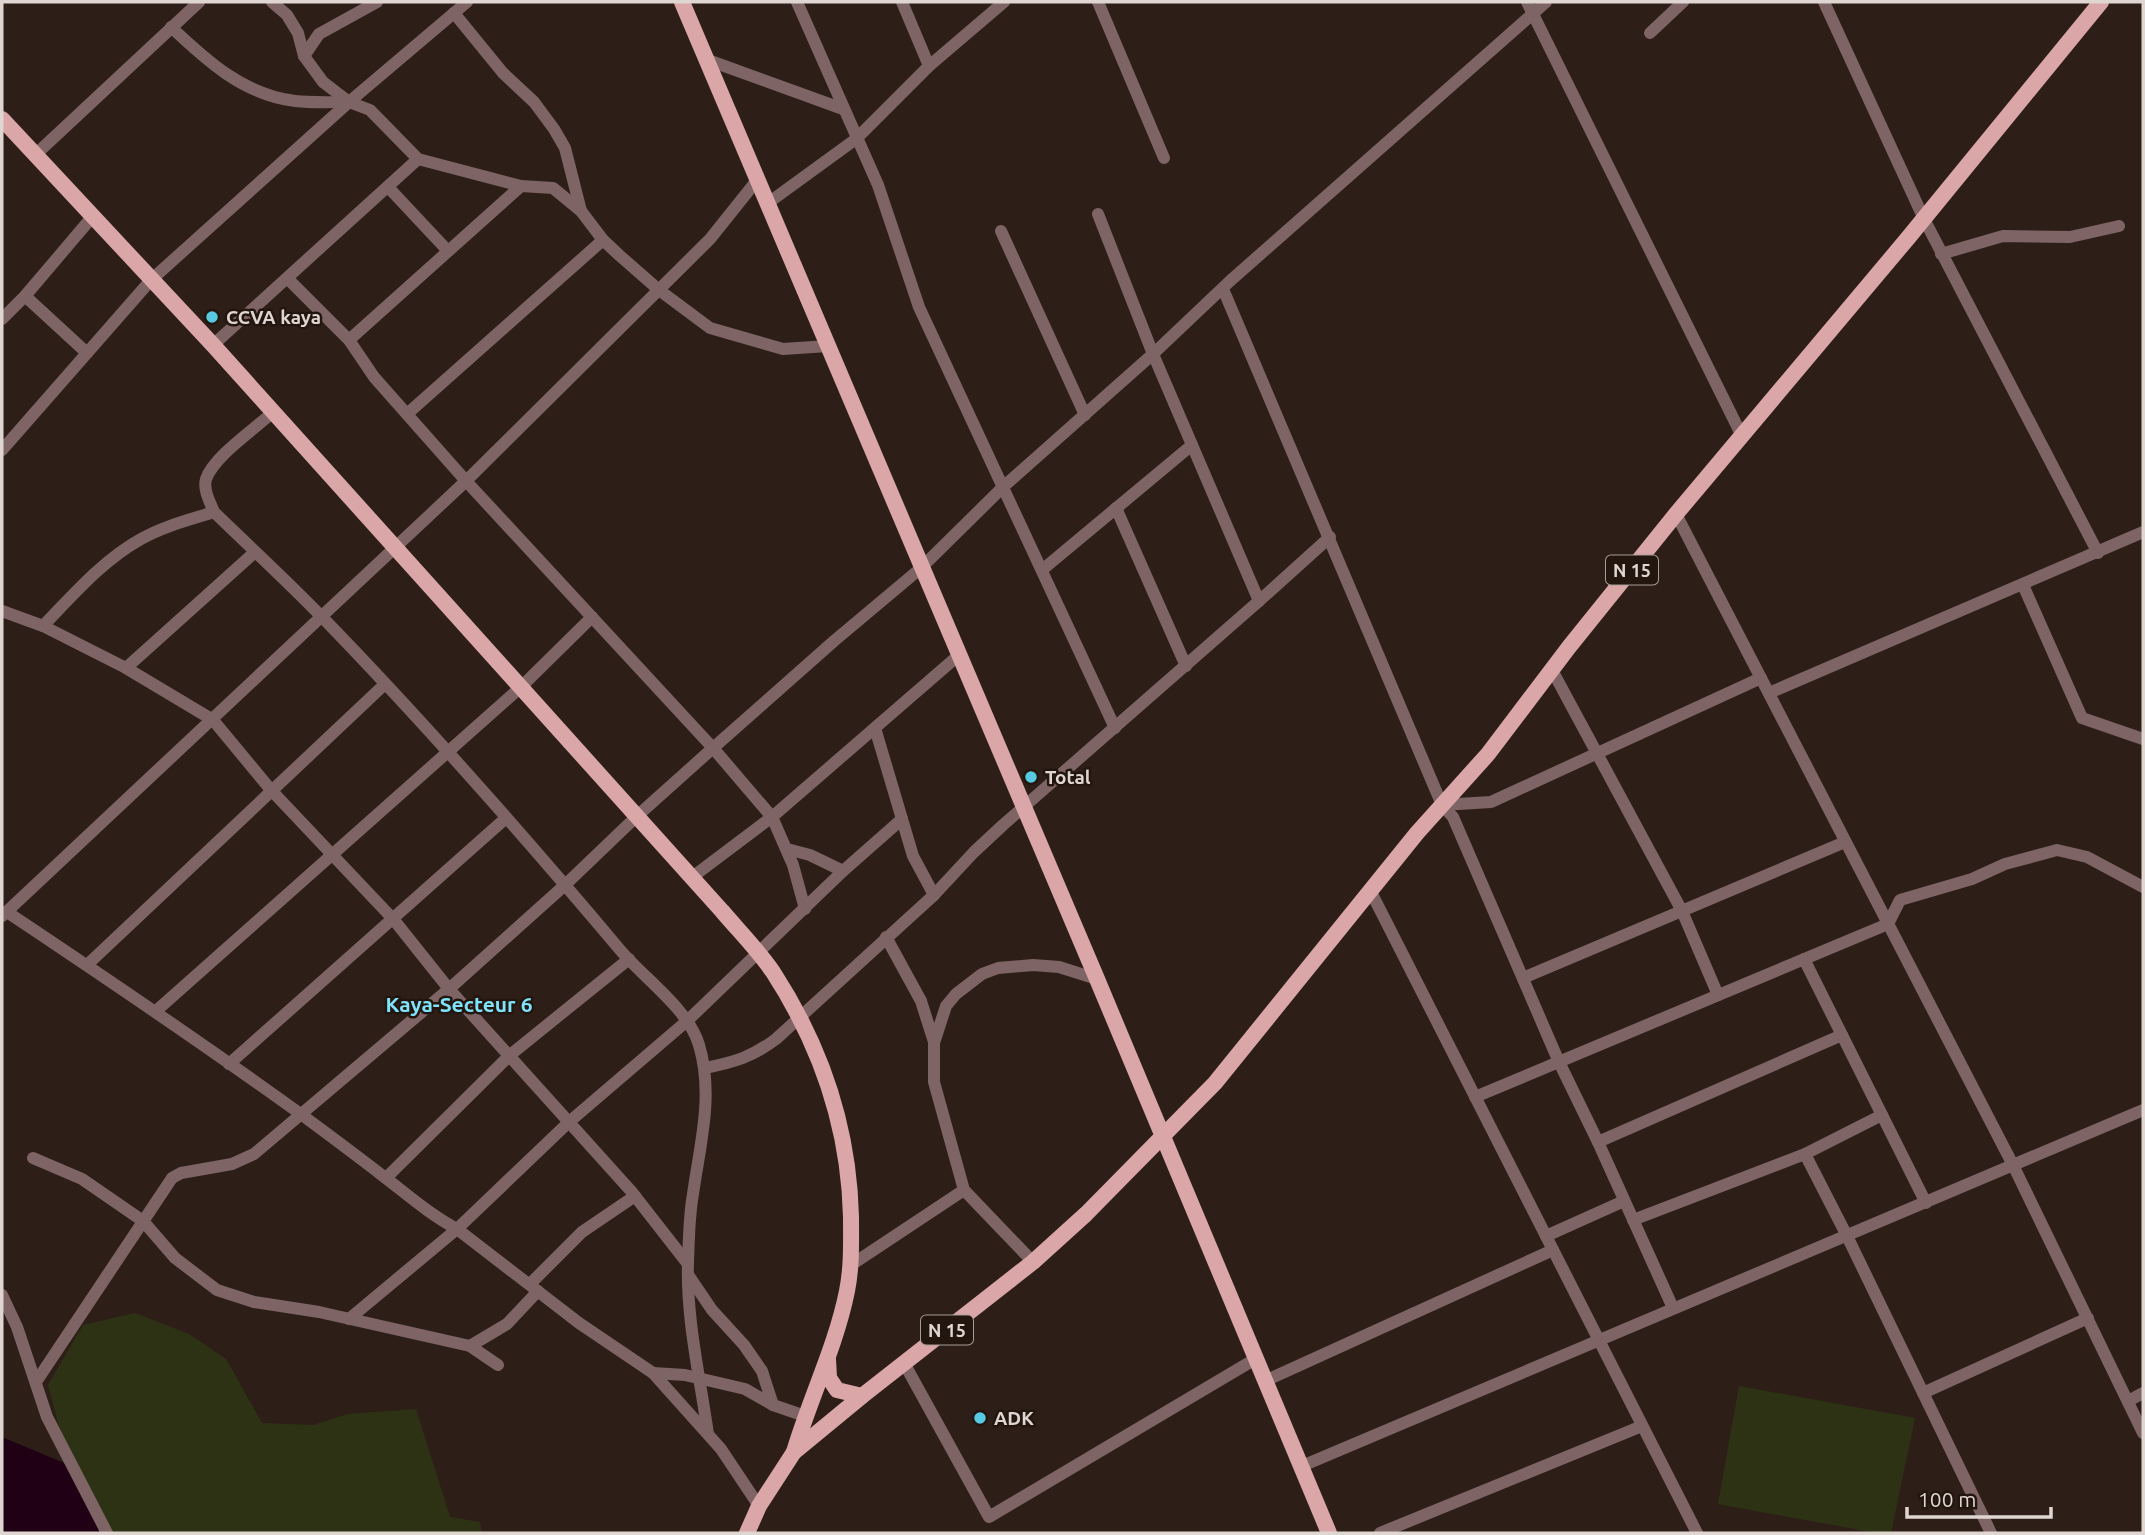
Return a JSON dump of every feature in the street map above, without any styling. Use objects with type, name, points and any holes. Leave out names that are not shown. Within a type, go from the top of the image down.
[{"type":"main road","points":[[681,2],[1097,979],[1329,1533]]},
{"type":"main road","name":"N 15","points":[[747,1533],[759,1506],[794,1452],[1033,1262],[1086,1213],[1215,1083],[1442,805],[1488,754],[1676,514],[1924,219],[2101,2]]},
{"type":"main road","points":[[2,119],[213,345],[691,878],[758,954],[800,1017],[835,1100],[848,1178],[851,1265],[844,1303],[829,1353],[794,1452]]},
{"type":"main road","points":[[829,1353],[828,1370],[832,1384],[837,1390],[862,1396]]},
{"type":"street","points":[[34,156],[199,2]]},
{"type":"street","points":[[272,2],[286,15],[298,33],[304,56],[323,82],[349,102],[370,110],[418,159],[521,186],[553,188],[581,211],[603,240],[659,290],[710,328],[783,349],[828,346]]},
{"type":"street","points":[[304,56],[319,34],[377,2]]},
{"type":"street","points":[[2,450],[151,280],[349,102],[467,2]]},
{"type":"street","points":[[797,2],[877,185],[919,307],[1115,728]]},
{"type":"street","points":[[902,2],[929,66]]},
{"type":"street","points":[[768,203],[856,139],[929,66],[1004,2]]},
{"type":"street","points":[[1098,2],[1164,158]]},
{"type":"street","points":[[36,1382],[172,1178],[181,1173],[232,1164],[254,1154],[449,989],[713,748],[921,568],[1003,487],[1153,354],[1530,8],[1546,2]]},
{"type":"street","points":[[1650,33],[1683,2]]},
{"type":"street","points":[[1824,2],[1941,254],[2098,553]]},
{"type":"street","points":[[1530,8],[1742,436]]},
{"type":"street","points":[[454,13],[503,73],[534,102],[554,129],[565,148],[581,211]]},
{"type":"street","points":[[171,27],[230,78],[256,90],[293,101],[349,102]]},
{"type":"street","points":[[705,58],[843,109]]},
{"type":"street","points":[[213,345],[418,159]]},
{"type":"street","points":[[758,179],[710,239],[466,481],[4,914],[156,1011],[300,1114],[435,1218],[457,1229],[590,1331],[653,1373],[721,1449],[759,1506]]},
{"type":"street","points":[[349,340],[521,186]]},
{"type":"street","points":[[388,187],[448,251]]},
{"type":"street","points":[[1098,214],[1153,354],[1259,601]]},
{"type":"street","points":[[2,319],[93,216]]},
{"type":"street","points":[[1941,254],[2003,236],[2070,237],[2119,226]]},
{"type":"street","points":[[1001,231],[1085,415]]},
{"type":"street","points":[[407,414],[603,240]]},
{"type":"street","points":[[288,279],[349,340],[374,377],[466,481],[713,748],[772,817],[787,849],[805,909]]},
{"type":"street","points":[[1223,289],[1442,805],[1453,817],[1559,1062],[1673,1308]]},
{"type":"street","points":[[25,296],[87,353]]},
{"type":"street","points":[[273,412],[215,464],[206,481],[206,494],[214,512],[321,617],[448,752],[629,959],[687,1021],[699,1043],[705,1068],[705,1126],[692,1197],[688,1270],[690,1309],[708,1434]]},
{"type":"street","points":[[1042,570],[1192,445]]},
{"type":"street","points":[[1116,508],[1186,666]]},
{"type":"street","points":[[43,626],[101,567],[125,549],[169,526],[214,512]]},
{"type":"street","points":[[1676,514],[2013,1165],[2143,1433]]},
{"type":"street","points":[[1769,693],[2143,532]]},
{"type":"street","points":[[705,1068],[742,1060],[755,1054],[800,1017],[934,895],[974,852],[1329,537]]},
{"type":"street","points":[[126,668],[255,552]]},
{"type":"street","points":[[2023,585],[2082,718],[2143,738]]},
{"type":"street","points":[[2,611],[43,626],[126,668],[213,720],[271,790],[394,920],[449,989],[635,1196],[688,1270],[712,1310],[744,1345],[762,1371],[773,1405]]},
{"type":"street","points":[[156,1011],[521,687],[592,617]]},
{"type":"street","points":[[691,878],[772,817],[959,655]]},
{"type":"street","points":[[1552,670],[1682,911],[1718,995]]},
{"type":"street","points":[[1442,805],[1491,802],[1761,678]]},
{"type":"street","points":[[87,965],[385,684]]},
{"type":"street","points":[[875,728],[913,856],[934,895]]},
{"type":"street","points":[[229,1064],[506,818]]},
{"type":"street","points":[[349,1319],[457,1229],[569,1122],[687,1021],[843,871],[902,819]]},
{"type":"street","points":[[1523,978],[1845,842]]},
{"type":"street","points":[[787,849],[810,855],[843,871]]},
{"type":"street","points":[[1475,1097],[1888,924],[1900,900],[1972,879],[2005,864],[2057,850],[2087,857],[2143,887]]},
{"type":"street","points":[[1371,892],[1697,1533]]},
{"type":"street","points":[[886,937],[921,1001],[934,1043],[934,1082],[964,1191],[1033,1262]]},
{"type":"street","points":[[386,1178],[510,1055],[629,959]]},
{"type":"street","points":[[1804,959],[1926,1203]]},
{"type":"street","points":[[934,1043],[946,1006],[982,974],[998,968],[1032,965],[1059,967],[1097,979]]},
{"type":"street","points":[[921,1001],[946,1006]]},
{"type":"street","points":[[1598,1142],[1842,1035]]},
{"type":"street","points":[[1302,1466],[2143,1110]]},
{"type":"street","points":[[1633,1220],[1805,1154],[1882,1115]]},
{"type":"street","points":[[1805,1154],[1991,1533]]},
{"type":"street","points":[[33,1158],[82,1179],[143,1221],[175,1258],[217,1290],[254,1302],[349,1319],[470,1346],[498,1365]]},
{"type":"street","points":[[851,1265],[964,1191]]},
{"type":"street","points":[[470,1346],[507,1324],[534,1287],[582,1232],[635,1196]]},
{"type":"street","points":[[1546,1236],[1624,1200]]},
{"type":"street","points":[[1266,1380],[1553,1250]]},
{"type":"street","points":[[2,1295],[17,1327],[47,1417],[107,1533]]},
{"type":"street","points":[[1923,1393],[2088,1318]]},
{"type":"street","points":[[904,1363],[989,1517],[1257,1358]]},
{"type":"street","points":[[653,1373],[700,1378],[745,1389],[773,1405],[805,1416]]},
{"type":"street","points":[[2128,1401],[2143,1393]]},
{"type":"street","points":[[1380,1533],[1642,1426]]},
{"type":"green space","points":[[135,1313],[189,1334],[226,1359],[262,1423],[313,1425],[348,1414],[416,1409],[450,1517],[480,1522],[482,1533],[100,1533],[69,1465],[48,1385],[83,1325]]},
{"type":"green space","points":[[1739,1386],[1915,1418],[1891,1533],[1876,1533],[1718,1504]]},
{"type":"shaded area","points":[[2,1437],[69,1465],[100,1533],[2,1533]]},
{"type":"place","name":"CCVA kaya","points":[[212,317]]},
{"type":"place","name":"Total","points":[[1031,777]]},
{"type":"place","name":"ADK","points":[[980,1418]]},
{"type":"district","name":"Kaya-Secteur 6","points":[[459,1004]]}]
